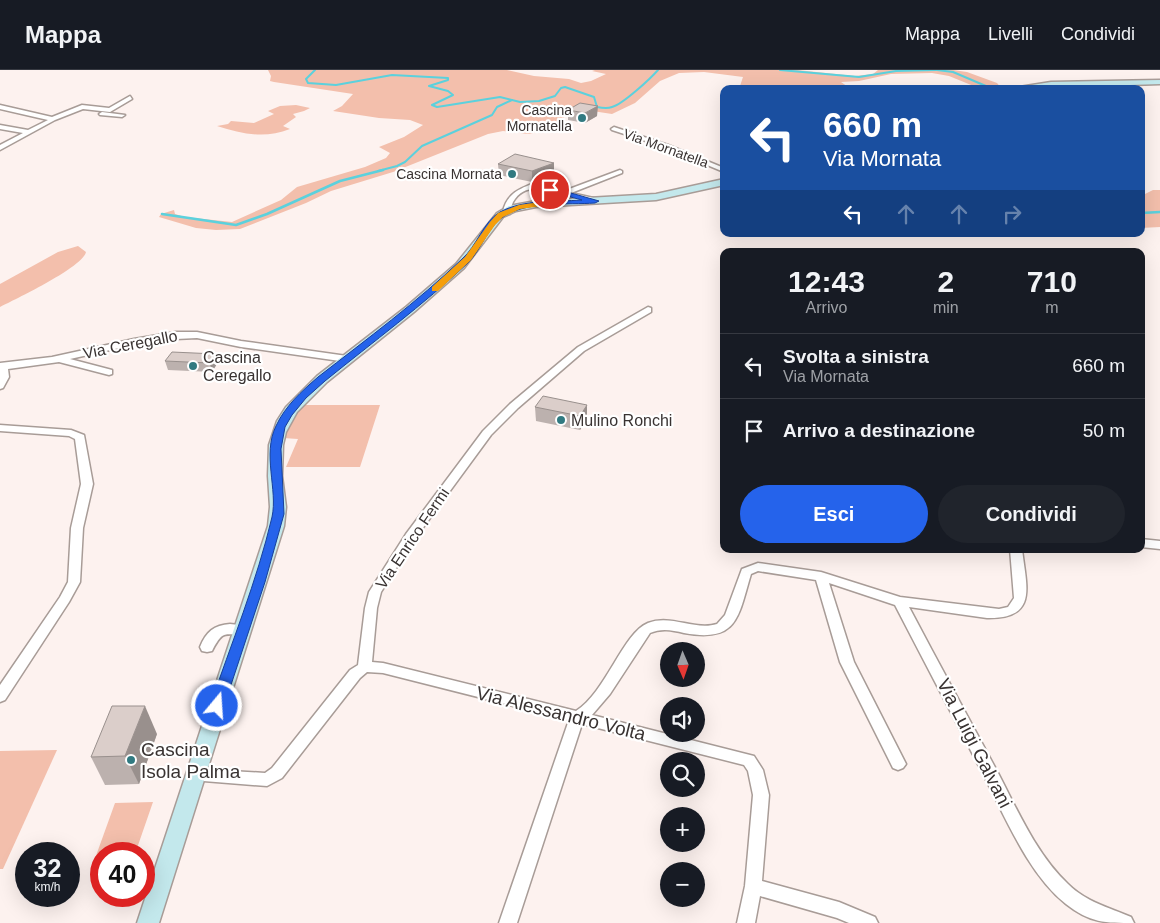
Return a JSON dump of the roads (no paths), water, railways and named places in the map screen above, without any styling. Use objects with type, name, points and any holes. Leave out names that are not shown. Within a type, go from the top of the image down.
[{"type":"street","points":[[1052,85],[1160,82]]},
{"type":"street","points":[[122,115],[102,114],[130,98]]},
{"type":"street","points":[[91,107],[101,103]]},
{"type":"street","points":[[0,107],[53,119]]},
{"type":"street","points":[[0,148],[53,119],[82,107],[110,110]]},
{"type":"street","points":[[0,128],[28,132]]},
{"type":"street","name":"Via Mornatella","points":[[614,130],[666,146],[720,166]]},
{"type":"street","points":[[564,193],[620,172]]},
{"type":"street","points":[[507,212],[507,206],[520,192],[537,186],[551,178]]},
{"type":"street","points":[[148,923],[278,514],[275,459],[280,427],[287,414],[303,396],[443,282],[468,258],[492,224],[507,212],[536,204],[656,197],[720,183]]},
{"type":"street","points":[[537,186],[595,201]]},
{"type":"street","name":"Via Enrico Fermi","points":[[365,667],[371,608],[375,592],[410,537],[487,433],[520,400],[574,354],[648,310]]},
{"type":"street","name":"Via Ceregallo","points":[[1,366],[57,360],[132,341],[184,334],[197,334],[276,350],[347,359]]},
{"type":"street","points":[[57,360],[79,363],[109,372]]},
{"type":"street","points":[[0,386],[4,377],[1,366]]},
{"type":"street","points":[[0,428],[64,432],[80,437],[87,484],[77,528],[74,582],[0,696]]},
{"type":"street","points":[[1145,543],[1160,545]]},
{"type":"street","points":[[508,923],[577,717],[585,714],[596,701],[638,638],[650,626],[667,625],[705,631],[718,629],[730,618],[746,572],[758,567],[821,576],[900,602],[924,603],[987,614],[1008,613],[1018,605],[1020,598],[1016,553]]},
{"type":"street","points":[[821,576],[847,662],[898,764]]},
{"type":"street","name":"Via Luigi Galvani","points":[[900,602],[1011,813],[1041,862],[1068,895],[1084,907],[1125,923]]},
{"type":"street","points":[[207,647],[212,634],[217,631],[242,628]]},
{"type":"street","points":[[196,776],[267,780],[272,777],[355,674],[365,667]]},
{"type":"street","name":"Via Alessandro Volta","points":[[365,667],[383,668],[749,760],[755,770],[761,795],[753,886],[746,923]]},
{"type":"street","points":[[753,886],[839,910],[869,923]]},
{"type":"waterway","points":[[315,70],[306,79],[308,83],[336,85],[392,75],[448,78],[448,80],[429,86],[448,91],[453,95],[432,105],[437,107],[500,97],[512,100]]},
{"type":"waterway","points":[[512,100],[520,102],[539,101],[555,96],[561,88],[565,87],[594,97],[597,107],[612,107],[643,85],[658,70]]},
{"type":"waterway","points":[[780,70],[859,77],[896,71],[936,70]]},
{"type":"waterway","points":[[937,70],[953,72],[984,85]]},
{"type":"waterway","points":[[378,171],[405,162],[422,146],[492,115],[497,107],[512,100]]},
{"type":"waterway","points":[[162,214],[236,225],[267,214],[340,181],[383,170]]},
{"type":"waterway","points":[[1145,213],[1160,212]]},
{"type":"place","name":"Cascina Mornatella","points":[[582,118]]},
{"type":"place","name":"Cascina Mornata","points":[[512,174]]},
{"type":"place","name":"Cascina Ceregallo","points":[[193,366]]},
{"type":"place","name":"Mulino Ronchi","points":[[561,420]]},
{"type":"place","name":"Cascina Isola Palma","points":[[131,760]]}]
